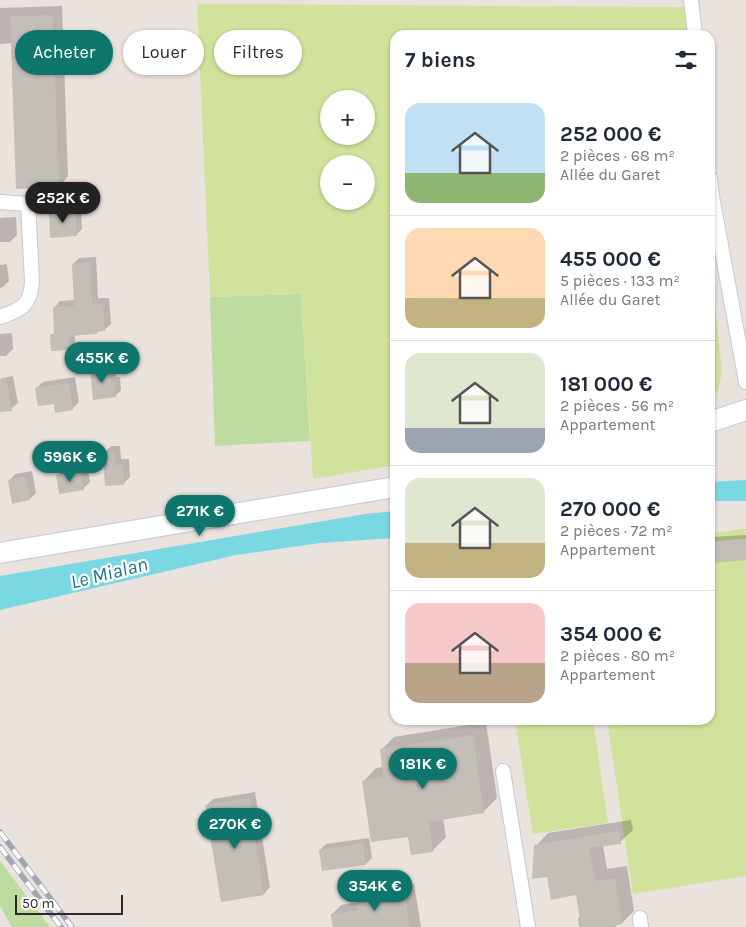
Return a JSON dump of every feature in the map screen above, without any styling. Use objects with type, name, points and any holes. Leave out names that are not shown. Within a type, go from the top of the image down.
[{"type":"street","points":[[691,0],[694,30]]},
{"type":"street","points":[[0,202],[28,204],[32,281],[31,292],[26,304],[18,311],[0,317]]},
{"type":"street","points":[[715,212],[746,382]]},
{"type":"street","points":[[715,420],[746,410]]},
{"type":"street","points":[[0,552],[390,488]]},
{"type":"street","points":[[503,771],[528,927]]},
{"type":"green space","points":[[197,4],[684,7],[686,30],[390,30],[390,466],[313,479],[301,294],[210,297],[200,75],[204,75],[204,30],[198,30]]},
{"type":"green space","points":[[301,294],[310,441],[215,446],[210,297]]},
{"type":"green space","points":[[715,307],[722,372],[718,391],[715,394]]},
{"type":"green space","points":[[746,529],[746,876],[633,894],[608,725],[715,725],[715,532]]},
{"type":"green space","points":[[516,725],[594,725],[608,823],[533,834]]},
{"type":"green space","points":[[0,861],[50,927],[12,927],[0,906]]},
{"type":"water","points":[[746,480],[746,501],[715,501],[715,482]]},
{"type":"water","name":"Le Mialan","points":[[390,512],[390,538],[320,543],[236,555],[0,610],[0,576],[365,514]]},
{"type":"building","points":[[53,15],[54,30],[15,30],[15,75],[55,75],[59,187],[55,187],[52,210],[39,210],[41,188],[16,189],[10,16]]},
{"type":"building","points":[[67,210],[68,213],[76,212],[77,236],[50,238],[49,211]]},
{"type":"building","points":[[90,262],[92,304],[103,304],[105,331],[97,332],[97,334],[69,336],[69,350],[51,351],[50,334],[54,334],[53,307],[74,306],[72,264]]},
{"type":"building","points":[[108,366],[111,383],[114,382],[116,397],[93,400],[90,369]]},
{"type":"building","points":[[6,378],[12,411],[0,412],[0,379]]},
{"type":"building","points":[[69,383],[73,410],[55,413],[54,404],[38,406],[35,388]]},
{"type":"building","points":[[114,452],[115,465],[123,465],[124,485],[105,486],[103,453]]},
{"type":"building","points":[[81,472],[84,490],[59,494],[56,475]]},
{"type":"building","points":[[26,477],[30,500],[12,504],[8,480]]},
{"type":"building","points":[[746,539],[746,560],[715,563],[715,541]]},
{"type":"building","points":[[473,735],[484,813],[429,822],[433,852],[411,855],[408,837],[371,842],[362,781],[383,777],[380,749]]},
{"type":"building","points":[[249,798],[264,895],[221,902],[205,805]]},
{"type":"building","points":[[619,831],[621,844],[589,848],[595,881],[615,878],[622,924],[607,927],[581,927],[576,895],[551,900],[547,877],[532,879],[534,845]]},
{"type":"building","points":[[363,843],[366,865],[322,871],[319,850]]},
{"type":"building","points":[[370,890],[371,898],[405,893],[409,927],[333,927],[331,914],[358,910],[355,892]]},
{"type":"railway","points":[[0,832],[72,927]]},
{"type":"railway","points":[[0,847],[61,927]]}]
